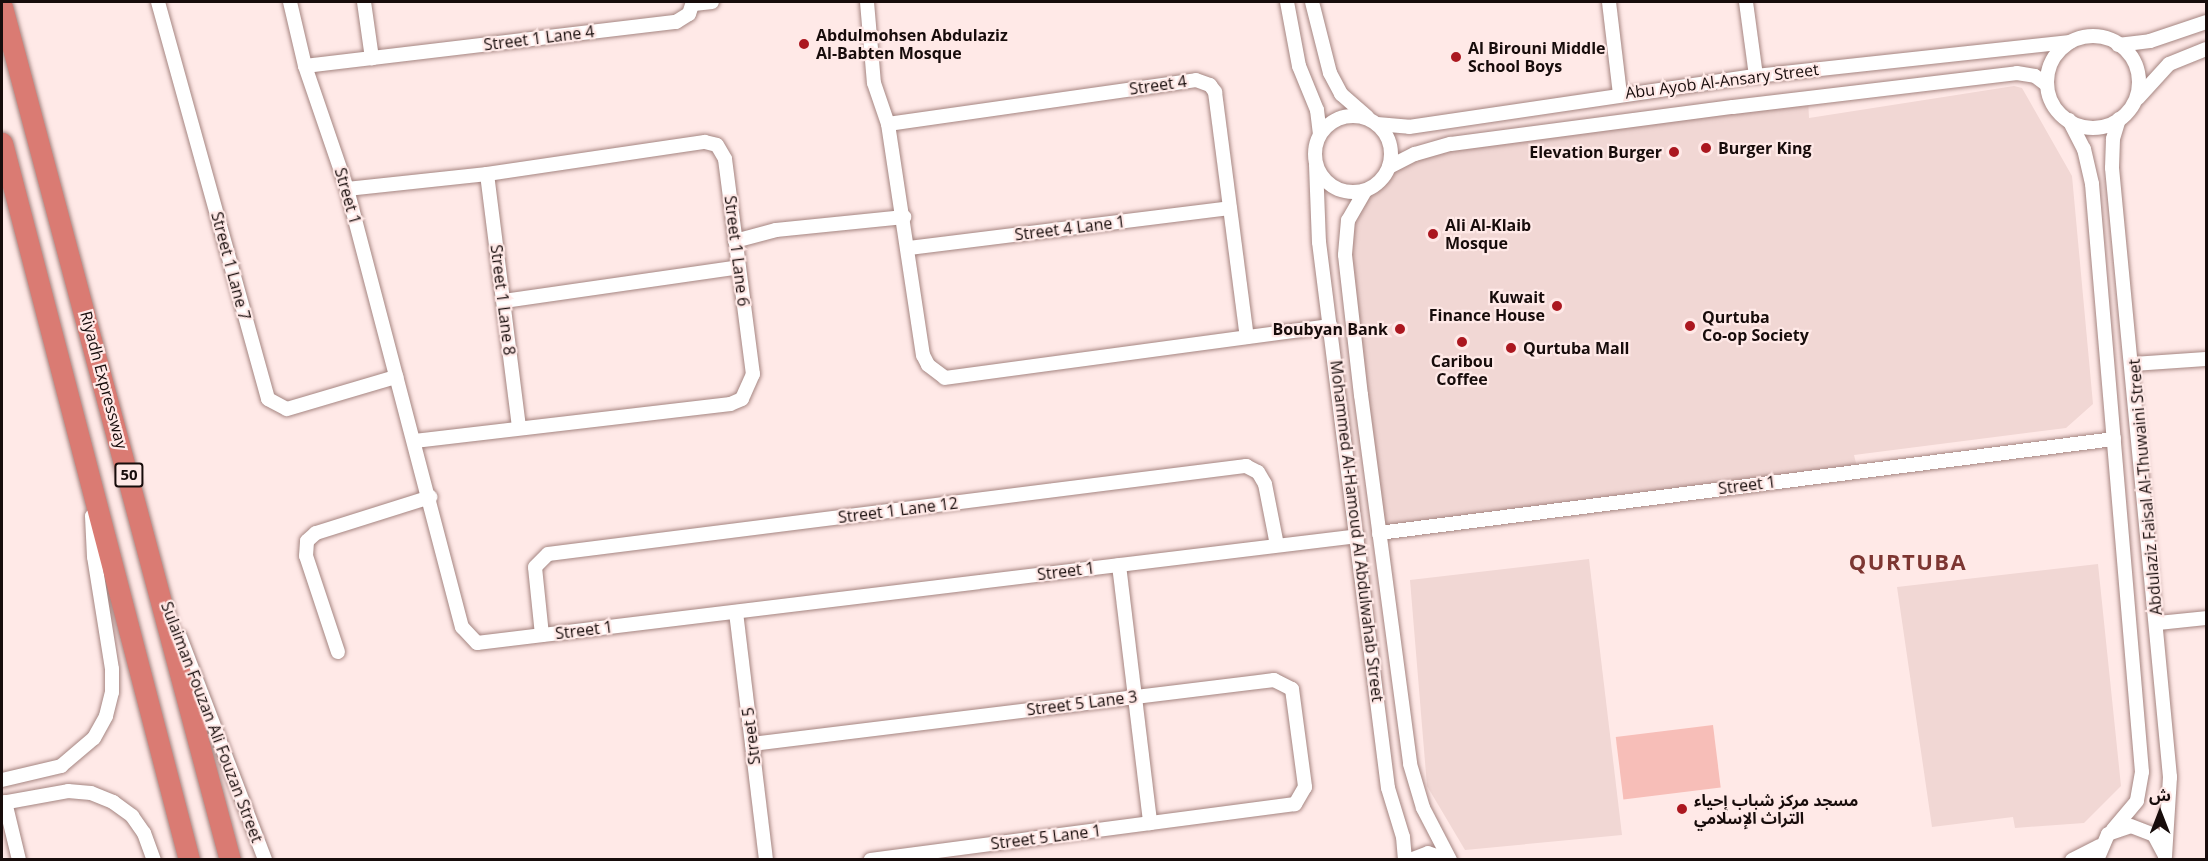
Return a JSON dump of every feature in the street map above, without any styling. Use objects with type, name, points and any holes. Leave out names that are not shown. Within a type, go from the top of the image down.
[{"type":"highway","points":[[12,2],[25,91]]},
{"type":"highway","name":"Riyadh Expressway","points":[[2,7],[160,585],[230,860]]},
{"type":"highway","name":"50","points":[[3,150],[91,478],[189,860]]},
{"type":"highway","points":[[217,809],[235,860]]},
{"type":"street","name":"Street 1 Lane 7","points":[[159,2],[268,399],[287,409],[396,377]]},
{"type":"street","name":"Street 1","points":[[290,2],[305,66],[347,189],[430,497],[462,627],[468,636],[486,644],[543,635],[1358,536]]},
{"type":"street","points":[[364,2],[372,58]]},
{"type":"street","points":[[693,3],[712,2]]},
{"type":"street","points":[[867,2],[874,83],[888,124],[909,248],[923,355],[928,365],[945,378],[1331,326]]},
{"type":"street","points":[[1287,2],[1299,66],[1317,110],[1320,134]]},
{"type":"street","points":[[1312,2],[1330,73],[1341,94],[1374,122],[1391,147],[1389,167],[1378,184],[1365,191],[1338,190],[1322,178],[1316,165],[1315,146],[1320,134],[1340,118],[1352,116],[1374,122]]},
{"type":"street","points":[[1609,2],[1620,94]]},
{"type":"street","points":[[1746,2],[1756,76]]},
{"type":"street","name":"Street 1 Lane 4","points":[[305,66],[676,22],[683,20],[693,3]]},
{"type":"street","points":[[2118,45],[2150,41],[2206,22]]},
{"type":"street","points":[[2133,104],[2138,74],[2133,59],[2118,45],[2096,36],[2070,42],[2051,63],[2047,85],[2052,104],[2069,120],[2093,128],[2120,118],[2133,104],[2169,64],[2206,49]]},
{"type":"street","name":"Abu Ayob Al-Ansary Street","points":[[1374,122],[1409,127],[1620,94],[1756,76],[2070,42]]},
{"type":"street","points":[[1875,63],[1881,74],[1881,89]]},
{"type":"street","name":"Abu Ayob Al-Ansary Street","points":[[1389,167],[1415,154],[1451,144],[1881,89],[2017,74],[2035,76],[2047,85]]},
{"type":"street","name":"Street 4","points":[[888,124],[1196,80],[1215,92],[1247,337]]},
{"type":"street","name":"Abdulaziz Faisal Al-Thuwaini Street","points":[[2120,118],[2114,132],[2112,160],[2158,623],[2170,788],[2165,858]]},
{"type":"street","name":"Abdulaziz Faisal Al-Thuwaini Street","points":[[2069,120],[2084,149],[2092,184],[2142,772],[2137,801],[2098,853]]},
{"type":"street","name":"Street 1 Lane 6","points":[[347,189],[487,174],[705,142],[717,145],[725,159],[753,374],[742,399],[730,404],[519,426],[415,441]]},
{"type":"street","name":"Mohammed Al-Hamoud Al Abdulwahab Street","points":[[1316,165],[1318,242],[1358,536],[1388,788],[1403,837],[1405,860]]},
{"type":"street","name":"Street 1 Lane 8","points":[[487,174],[519,426]]},
{"type":"street","name":"Mohammed Al-Hamoud Al Abdulwahab Street","points":[[1365,191],[1348,220],[1345,255],[1379,533],[1412,776],[1427,818],[1449,860]]},
{"type":"street","name":"Street 4 Lane 1","points":[[909,248],[1230,208]]},
{"type":"street","points":[[735,241],[776,230],[904,217]]},
{"type":"street","points":[[504,301],[739,267]]},
{"type":"street","points":[[2133,364],[2206,359]]},
{"type":"street","name":"Street 1","points":[[1379,533],[2114,440]]},
{"type":"street","name":"Street 1 Lane 12","points":[[543,635],[536,567],[548,554],[1246,466],[1258,472],[1265,484],[1277,545]]},
{"type":"street","points":[[2,780],[40,773],[61,766],[94,738],[106,716],[112,692],[94,557],[91,478]]},
{"type":"street","points":[[338,652],[306,556],[307,541],[316,533],[430,497]]},
{"type":"street","points":[[1119,565],[1150,823]]},
{"type":"street","name":"Sulaiman Fouzan Ali Fouzan Street","points":[[160,585],[265,860]]},
{"type":"street","name":"Street 5","points":[[736,612],[766,860]]},
{"type":"street","points":[[2158,623],[2206,618]]},
{"type":"street","name":"Street 5 Lane 3","points":[[752,744],[1274,680],[1285,683],[1292,689],[1305,787],[1295,804]]},
{"type":"street","points":[[40,773],[46,781],[44,796]]},
{"type":"street","points":[[19,860],[3,803],[68,791],[91,793],[114,802],[144,833],[154,860]]},
{"type":"street","name":"Street 5 Lane 1","points":[[871,860],[1295,804]]},
{"type":"street","points":[[2113,831],[2131,826],[2149,831],[2158,839],[2165,858]]},
{"type":"street","points":[[2072,860],[2098,853]]},
{"type":"street","points":[[1410,860],[1428,854],[1449,860]]},
{"type":"shaded area","name":"Qurtuba Co-op Society","points":[[2014,86],[2022,88],[2072,176],[2093,404],[2066,428],[1854,455],[1858,471],[1379,533],[1345,237],[1366,191],[1377,184],[1389,167],[1415,154],[1808,98],[1809,118]]},
{"type":"shaded area","points":[[1589,559],[1622,835],[1465,850],[1427,786],[1410,580]]},
{"type":"shaded area","points":[[2098,564],[2121,786],[2084,823],[2015,828],[2013,817],[1932,827],[1897,587]]},
{"type":"shaded area","points":[[1713,725],[1721,788],[1623,799],[1616,737]]},
{"type":"place","name":"Abdulmohsen Abdulaziz Al-Babten Mosque","points":[[804,44]]},
{"type":"place","name":"Al Birouni Middle School Boys","points":[[1456,57]]},
{"type":"place","name":"Burger King","points":[[1706,148]]},
{"type":"place","name":"Elevation Burger","points":[[1674,152]]},
{"type":"place","name":"Ali Al-Klaib Mosque","points":[[1433,234]]},
{"type":"place","name":"Kuwait Finance House","points":[[1557,306]]},
{"type":"place","name":"Qurtuba Co-op Society","points":[[1690,326]]},
{"type":"place","name":"Boubyan Bank","points":[[1400,329]]},
{"type":"place","name":"Caribou Coffee","points":[[1462,342]]},
{"type":"place","name":"Qurtuba Mall","points":[[1511,348]]},
{"type":"place","name":"مسجد مركز شباب إحياء التراث الإسلامي","points":[[1682,809]]},
{"type":"district","name":"QURTUBA","points":[[1908,562]]}]
